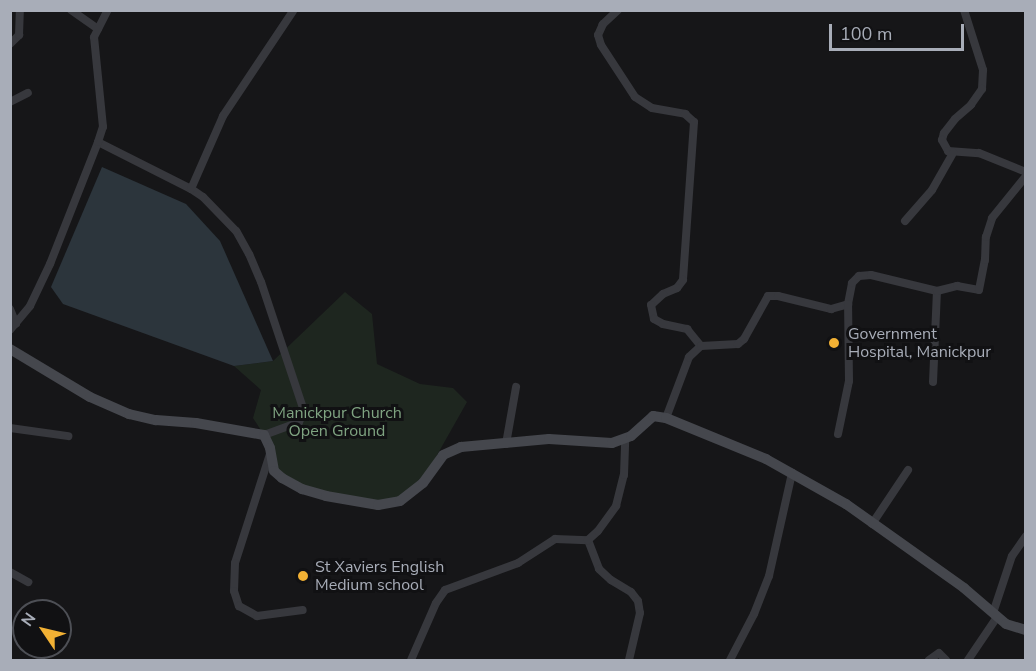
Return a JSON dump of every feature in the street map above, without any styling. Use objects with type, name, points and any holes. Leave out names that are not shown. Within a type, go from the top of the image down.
[{"type":"street","points":[[10,44],[19,35],[20,10]]},
{"type":"street","points":[[71,10],[98,29]]},
{"type":"street","points":[[14,327],[30,306],[50,264],[103,127],[94,37],[108,10]]},
{"type":"street","points":[[618,10],[603,24],[598,35],[601,45],[635,97],[652,108],[685,114],[694,122],[683,280],[677,288],[663,294],[651,305],[654,319],[663,324],[687,329],[701,346]]},
{"type":"street","points":[[838,434],[849,381],[848,304],[852,283],[859,276],[871,275],[937,291],[957,286],[979,290],[985,260],[986,237],[992,218],[1026,174],[979,153],[948,151],[942,140],[944,133],[971,105],[982,89],[983,70],[964,10]]},
{"type":"street","points":[[191,189],[223,116],[293,11]]},
{"type":"street","points":[[10,102],[28,93]]},
{"type":"street","points":[[10,349],[90,397],[129,414],[156,420],[196,423],[264,435],[299,422],[304,411],[261,282],[236,231],[203,197],[191,189],[98,142]]},
{"type":"street","points":[[905,221],[932,190],[953,153]]},
{"type":"street","points":[[933,382],[937,291]]},
{"type":"street","points":[[666,418],[688,357],[701,346],[738,344],[744,339],[768,296],[778,296],[831,309],[848,304]]},
{"type":"street","points":[[10,309],[14,327]]},
{"type":"street","points":[[506,444],[516,387]]},
{"type":"street","points":[[270,454],[277,475],[303,489],[326,496],[378,505],[400,501],[423,483],[443,455],[461,447],[549,439],[612,443],[625,438],[653,416],[666,418],[766,459],[846,504],[964,588],[1006,624],[1026,630]]},
{"type":"street","points":[[10,428],[68,436]]},
{"type":"street","points":[[264,435],[270,448],[270,454],[235,563],[234,591],[239,606],[257,616],[303,610]]},
{"type":"street","points":[[411,660],[436,603],[446,590],[518,563],[555,539],[588,540],[598,531],[616,506],[624,475],[625,438]]},
{"type":"street","points":[[872,524],[908,470]]},
{"type":"street","points":[[730,660],[754,614],[769,576],[792,473]]},
{"type":"street","points":[[968,660],[995,615],[1012,556],[1026,536]]},
{"type":"street","points":[[588,540],[599,569],[611,580],[631,592],[638,601],[640,613],[629,660]]},
{"type":"street","points":[[10,572],[28,582]]},
{"type":"street","points":[[929,660],[939,653],[946,660]]},
{"type":"green space","name":"Manickpur Church Open Ground","points":[[345,292],[372,314],[377,364],[420,384],[453,388],[467,402],[432,464],[401,503],[377,502],[302,487],[275,471],[264,435],[253,418],[261,390],[234,366],[273,361]]},
{"type":"shaded area","points":[[102,167],[186,204],[220,241],[273,361],[234,366],[63,304],[51,287]]},
{"type":"place","name":"Government Hospital, Manickpur","points":[[834,343]]},
{"type":"place","name":"St Xaviers English Medium school","points":[[303,576]]}]
